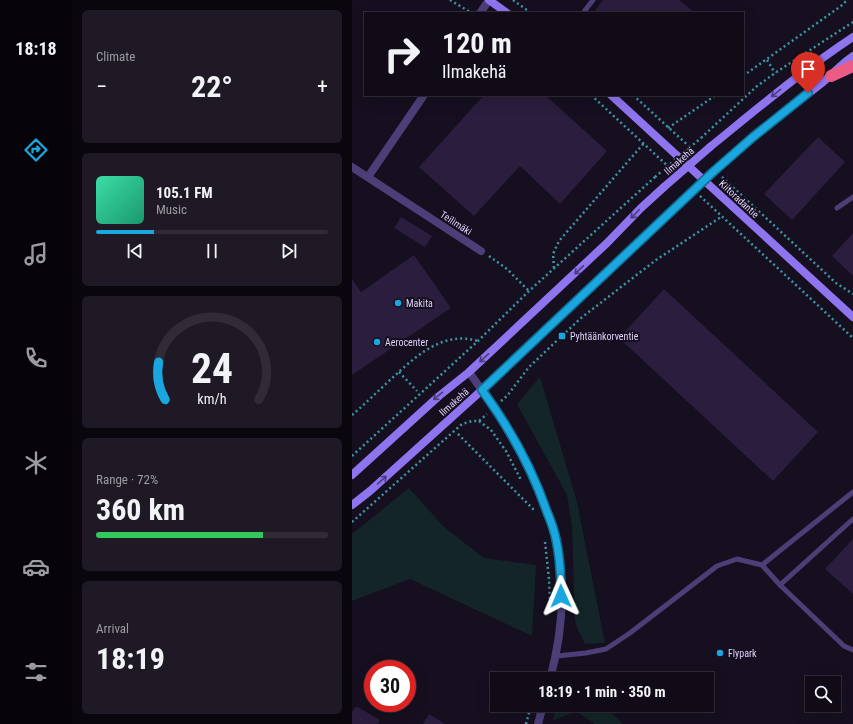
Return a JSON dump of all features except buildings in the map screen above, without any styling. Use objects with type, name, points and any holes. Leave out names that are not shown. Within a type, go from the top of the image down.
[{"type":"highway","points":[[831,76],[853,66]]},
{"type":"main road","points":[[489,0],[506,12]]},
{"type":"main road","name":"Ilmakehä","points":[[352,475],[439,396],[469,372],[607,243],[664,187],[710,147],[805,71],[853,37]]},
{"type":"main road","name":"Ilmakehä","points":[[352,505],[370,491],[482,390],[725,162],[753,137],[831,76],[853,56]]},
{"type":"main road","name":"Kiitoradantie","points":[[612,96],[853,317]]},
{"type":"street","points":[[481,12],[489,0]]},
{"type":"street","points":[[368,178],[423,96]]},
{"type":"street","name":"Teilimäki","points":[[352,167],[481,251]]},
{"type":"street","points":[[469,372],[494,407],[517,444],[540,492],[555,534],[561,571],[562,608],[560,638],[552,672]]},
{"type":"street","points":[[538,724],[541,712]]},
{"type":"lane","points":[[584,12],[593,0]]},
{"type":"lane","points":[[837,208],[853,197]]},
{"type":"lane","points":[[762,565],[853,492]]},
{"type":"lane","points":[[780,585],[853,519]]},
{"type":"lane","points":[[557,656],[606,649],[630,633],[717,566],[738,559],[762,565],[780,585],[844,646],[853,650]]},
{"type":"path","points":[[450,0],[470,12]]},
{"type":"path","points":[[513,0],[530,12]]},
{"type":"path","points":[[744,75],[841,6],[847,0]]},
{"type":"path","points":[[352,456],[478,341],[554,268],[756,88],[775,73],[853,22]]},
{"type":"path","points":[[767,60],[775,73]]},
{"type":"path","points":[[592,96],[644,143],[671,170]]},
{"type":"path","points":[[634,96],[695,152]]},
{"type":"path","points":[[668,128],[715,96]]},
{"type":"path","points":[[554,268],[554,254],[559,241],[644,143]]},
{"type":"path","points":[[717,172],[836,283],[853,294]]},
{"type":"path","points":[[699,196],[853,338]]},
{"type":"path","points":[[479,421],[507,396],[528,367],[581,318],[656,260],[721,217]]},
{"type":"path","points":[[481,251],[508,269],[529,291]]},
{"type":"path","points":[[352,416],[416,356],[431,347],[453,339],[467,338],[478,341]]},
{"type":"path","points":[[399,372],[417,391]]},
{"type":"path","points":[[352,522],[462,424],[472,421],[479,421],[491,430],[506,451],[523,482]]},
{"type":"path","points":[[458,434],[535,511]]},
{"type":"path","points":[[532,504],[537,517]]},
{"type":"path","points":[[544,535],[550,579],[550,607]]},
{"type":"path","points":[[526,724],[529,712]]},
{"type":"shaded area","points":[[540,377],[577,502],[605,643],[585,644],[578,630],[575,621],[572,526],[567,495],[517,404]]},
{"type":"shaded area","points":[[409,488],[444,527],[484,558],[536,565],[532,636],[410,579],[352,601],[352,534]]},
{"type":"shaded area","points":[[555,712],[574,712],[552,721]]},
{"type":"shaded area","points":[[577,712],[611,712],[623,724],[595,724]]},
{"type":"place","name":"Makita","points":[[398,303]]},
{"type":"place","name":"Pyhtäänkorventie","points":[[562,336]]},
{"type":"place","name":"Aerocenter","points":[[377,342]]},
{"type":"place","name":"Flypark","points":[[720,653]]},
{"type":"route","points":[[561,596],[561,571],[555,534],[540,492],[517,444],[498,412],[482,390],[713,172],[753,137],[808,93]]}]
